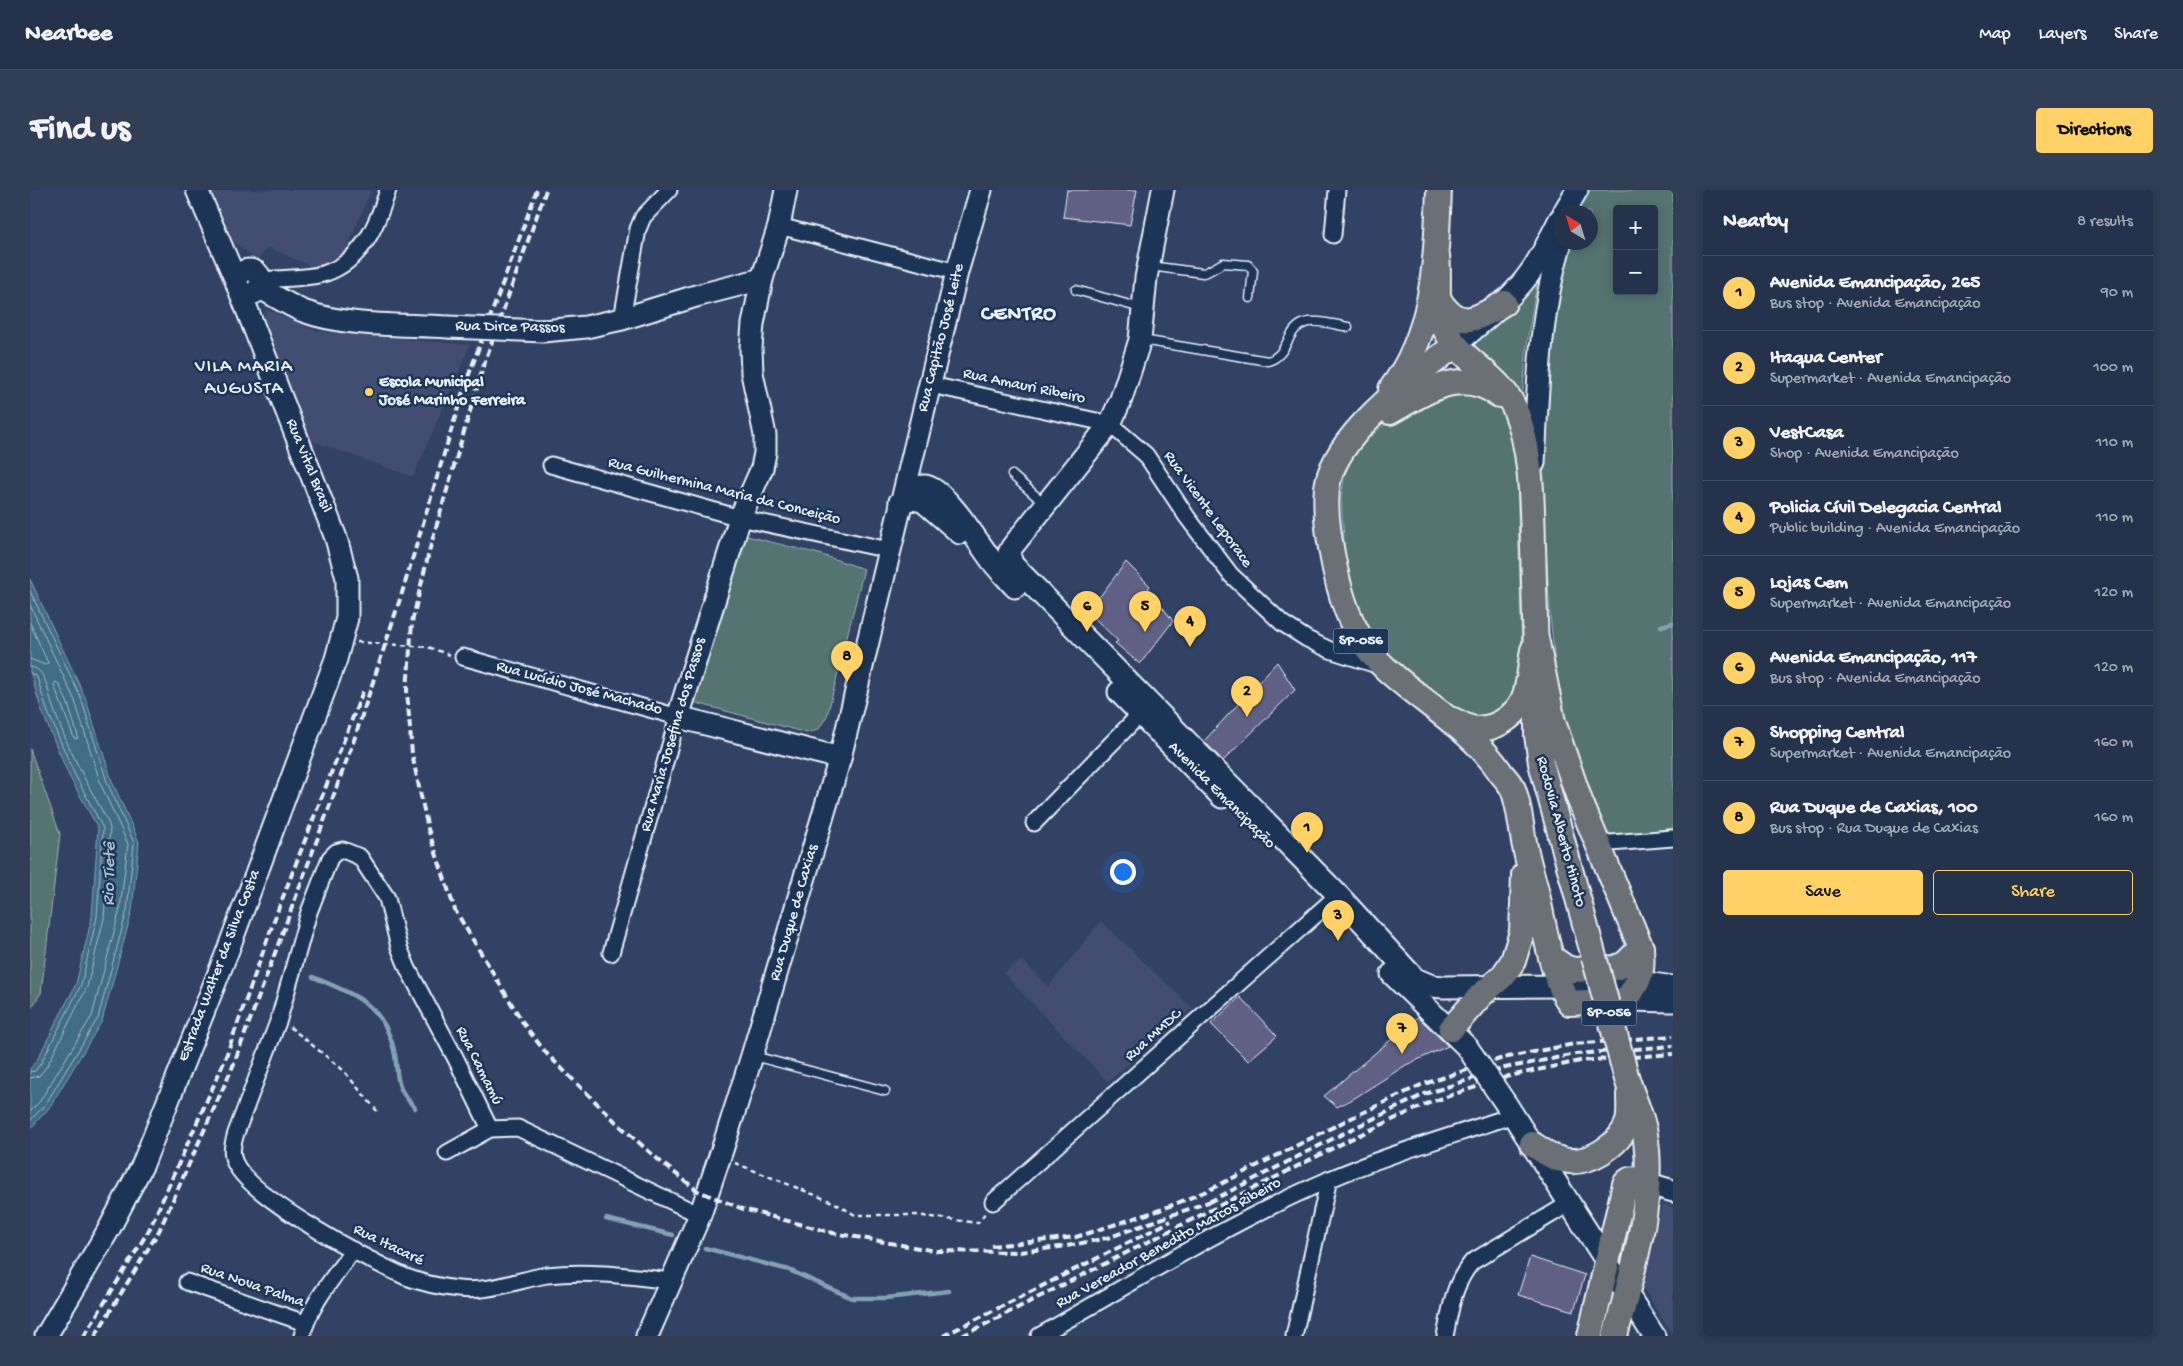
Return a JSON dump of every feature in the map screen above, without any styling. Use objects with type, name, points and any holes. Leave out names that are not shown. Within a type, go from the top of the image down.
[{"type":"main road","name":"Rua Vital Brasil","points":[[197,190],[218,242],[250,283],[253,327],[336,538],[347,578]]},
{"type":"main road","name":"Rua Maria Josefina dos Passos","points":[[678,716],[740,518],[762,468],[766,435],[752,373],[751,348],[753,324],[762,279],[779,226],[786,190]]},
{"type":"main road","name":"Rua Capitão José Leite","points":[[900,502],[931,385],[957,272],[981,190]]},
{"type":"main road","points":[[956,512],[994,547],[1004,549],[1012,547],[1110,424],[1121,399],[1140,340],[1148,266],[1162,190]]},
{"type":"main road","name":"Rodovia Alberto Hinoto","points":[[1439,190],[1436,255],[1438,298],[1443,325],[1456,344],[1504,391],[1514,407],[1523,433],[1532,496],[1537,735],[1541,763],[1626,1078],[1645,1134],[1636,1183],[1607,1262],[1590,1336]]},
{"type":"main road","points":[[1568,205],[1577,190]]},
{"type":"main road","points":[[1573,205],[1577,190]]},
{"type":"main road","points":[[1373,412],[1504,303],[1533,269],[1553,232]]},
{"type":"main road","points":[[1532,496],[1539,361],[1550,288],[1559,250]]},
{"type":"main road","name":"Rodovia Alberto Hinoto","points":[[1373,412],[1397,381],[1417,343],[1427,314],[1436,255]]},
{"type":"main road","name":"Rua Dirce Passos","points":[[250,283],[303,311],[326,317],[355,321],[543,331],[586,327],[622,319],[762,279]]},
{"type":"main road","points":[[1438,298],[1447,311],[1462,320],[1472,320],[1482,316],[1504,303]]},
{"type":"main road","points":[[1351,438],[1376,421],[1425,394],[1444,384],[1458,381],[1477,383],[1493,391],[1514,407]]},
{"type":"main road","name":"SP-056","points":[[1373,412],[1351,438],[1335,464],[1328,482],[1327,507],[1340,594],[1349,619],[1361,642],[1383,666],[1476,742],[1496,765],[1513,789],[1525,848]]},
{"type":"main road","points":[[900,502],[906,494],[918,486],[911,461]]},
{"type":"main road","name":"Avenida Emancipação","points":[[918,486],[931,487],[939,493],[956,512],[992,561],[1146,709]]},
{"type":"main road","points":[[900,502],[910,499],[923,501],[992,561]]},
{"type":"main road","name":"Rua Duque de Caxias","points":[[648,1336],[700,1215],[752,1056],[840,758],[900,502]]},
{"type":"main road","name":"Avenida Emancipação","points":[[1012,547],[1010,559],[1016,571],[1146,709],[1333,900],[1415,979],[1432,986],[1493,986]]},
{"type":"main road","name":"Estrada Walter da Silva Costa","points":[[46,1336],[109,1229],[143,1164],[228,950],[338,652],[347,618],[347,578]]},
{"type":"main road","points":[[1449,718],[1470,728],[1484,728],[1507,719],[1524,698],[1536,638]]},
{"type":"main road","points":[[1536,638],[1553,722],[1598,844],[1640,948],[1643,968],[1633,991]]},
{"type":"main road","name":"Rua Lucídio José Machado","points":[[678,716],[840,758]]},
{"type":"main road","points":[[1525,848],[1552,958],[1565,995]]},
{"type":"main road","points":[[1451,1029],[1481,994],[1503,976],[1519,946],[1522,932],[1525,848]]},
{"type":"main road","name":"Avenida Emancipação","points":[[1333,900],[1406,988],[1451,1029],[1467,1047],[1510,1109],[1654,1336]]},
{"type":"main road","points":[[1552,958],[1565,968],[1573,970],[1615,968],[1625,964],[1640,948]]},
{"type":"main road","points":[[1493,986],[1565,995],[1673,987]]},
{"type":"main road","points":[[1633,991],[1673,1001]]},
{"type":"main road","points":[[1532,1144],[1563,1160],[1580,1159],[1604,1151],[1618,1140],[1624,1132],[1628,1119],[1626,1078]]},
{"type":"main road","points":[[1636,1183],[1673,1191]]},
{"type":"main road","name":"Rodovia Alberto Hinoto","points":[[1615,1336],[1642,1224],[1636,1183]]},
{"type":"street","points":[[250,283],[324,274],[347,264],[365,243],[381,214],[388,190]]},
{"type":"street","points":[[622,319],[638,229],[644,217],[669,190]]},
{"type":"street","points":[[1334,234],[1337,190]]},
{"type":"street","points":[[779,226],[957,272]]},
{"type":"street","name":"Rua Amauri Ribeiro","points":[[931,385],[1110,424]]},
{"type":"street","name":"Rua Vicente Leporace","points":[[1110,424],[1146,455],[1187,517],[1231,575],[1282,623],[1307,639],[1330,650],[1383,666]]},
{"type":"street","name":"Rua Guilhermina Maria da Conceição","points":[[551,465],[740,518],[889,550]]},
{"type":"street","name":"Rua Lucídio José Machado","points":[[463,657],[678,716]]},
{"type":"street","points":[[1034,823],[1146,709]]},
{"type":"street","name":"Rua Maria Josefina dos Passos","points":[[611,953],[678,716]]},
{"type":"street","points":[[1598,844],[1673,838]]},
{"type":"street","name":"Rua Itacaré","points":[[343,850],[336,852],[330,858],[319,882],[279,1019],[236,1133],[232,1148],[234,1162],[265,1195],[284,1208],[353,1250],[408,1277],[430,1284],[458,1289],[482,1290],[548,1275],[572,1274],[617,1275],[671,1280]]},
{"type":"street","name":"Rua Camamú","points":[[343,850],[353,852],[360,857],[387,898],[399,947],[408,969],[456,1059],[490,1129],[518,1128],[700,1215]]},
{"type":"street","name":"Rua MMDC","points":[[993,1202],[1333,900]]},
{"type":"street","name":"Rua Vereador Benedito Marcos Ribeiro","points":[[1039,1336],[1264,1209],[1329,1179],[1510,1109]]},
{"type":"street","points":[[447,1152],[490,1129]]},
{"type":"street","points":[[1294,1336],[1329,1179]]},
{"type":"street","points":[[1445,1336],[1455,1290],[1461,1275],[1472,1262],[1570,1203]]},
{"type":"street","points":[[304,1330],[312,1309],[353,1250]]},
{"type":"street","name":"Rua Nova Palma","points":[[187,1282],[304,1330]]},
{"type":"lane","points":[[1148,266],[1203,273],[1223,263],[1248,266],[1252,272],[1250,298]]},
{"type":"lane","points":[[1076,290],[1143,309]]},
{"type":"lane","points":[[1140,340],[1268,360],[1277,358],[1282,353],[1294,330],[1300,325],[1310,321],[1348,327]]},
{"type":"lane","points":[[1012,475],[1047,505]]},
{"type":"lane","points":[[752,1056],[885,1090]]},
{"type":"path","points":[[338,652],[350,656],[358,641],[382,645],[428,647],[447,655],[463,657]]},
{"type":"path","points":[[279,1019],[343,1070],[376,1111]]},
{"type":"path","points":[[719,1157],[799,1188],[855,1215],[916,1215],[978,1223],[993,1202]]},
{"type":"shaded area","points":[[207,190],[371,190],[346,251],[315,268],[268,247],[257,260],[230,239]]},
{"type":"shaded area","name":"Escola Municipal José Marinho Ferreira","points":[[268,310],[316,331],[470,345],[413,477],[309,440],[260,323]]},
{"type":"shaded area","points":[[1101,921],[1192,1008],[1108,1082],[1003,973],[1022,960],[1048,987]]},
{"type":"shaded area","points":[[1663,1204],[1673,1207],[1673,1335],[1641,1285]]},
{"type":"green space","points":[[1585,190],[1673,190],[1673,828],[1616,836],[1604,831],[1561,721],[1550,615],[1542,480],[1543,418],[1554,306],[1566,250],[1598,250],[1598,205],[1580,205]]},
{"type":"green space","points":[[1540,265],[1528,336],[1522,401],[1459,346]]},
{"type":"green space","points":[[1455,388],[1498,399],[1516,438],[1522,660],[1512,700],[1503,707],[1480,718],[1453,713],[1380,657],[1352,601],[1345,553],[1341,498],[1344,478],[1351,458],[1359,446],[1384,425]]},
{"type":"green space","points":[[743,535],[819,554],[864,569],[827,716],[818,730],[807,733],[689,701]]},
{"type":"green space","points":[[30,749],[60,834],[41,993],[30,1010]]},
{"type":"water","name":"Rio Tietê","points":[[30,579],[85,697],[112,781],[139,842],[132,911],[102,1021],[49,1108],[30,1129],[30,1069],[37,1060],[76,984],[92,917],[98,828],[69,776],[42,712],[30,671]]},
{"type":"building","points":[[1067,190],[1137,190],[1130,225],[1063,217]]},
{"type":"building","points":[[1126,562],[1150,586],[1148,588],[1173,621],[1140,664],[1115,643],[1118,641],[1088,612]]},
{"type":"building","points":[[1277,662],[1295,690],[1223,761],[1204,741]]},
{"type":"building","points":[[1240,997],[1277,1036],[1248,1061],[1211,1024]]},
{"type":"building","points":[[1418,1017],[1448,1046],[1406,1065],[1337,1107],[1324,1096]]},
{"type":"building","points":[[1530,1257],[1585,1275],[1574,1311],[1518,1295]]},
{"type":"waterway","points":[[1661,626],[1673,623]]},
{"type":"waterway","points":[[313,977],[355,996],[376,1013],[384,1024],[390,1038],[395,1055],[399,1085],[405,1097],[415,1108]]},
{"type":"waterway","points":[[606,1219],[673,1235]]},
{"type":"waterway","points":[[705,1248],[789,1270],[852,1298],[886,1298],[949,1291]]},
{"type":"railway","points":[[95,1336],[159,1231],[233,1066],[353,743],[402,593],[464,388],[537,190]]},
{"type":"railway","points":[[546,190],[483,367],[430,548],[412,622],[407,691],[412,754],[428,829],[455,910],[525,1026],[547,1054],[618,1124],[662,1163],[698,1191],[743,1209],[833,1233],[936,1251],[1019,1252],[1067,1246],[1107,1238],[1214,1200]]},
{"type":"railway","points":[[84,1336],[149,1230],[224,1062],[276,915],[363,691]]},
{"type":"railway","points":[[991,1246],[1076,1237],[1160,1210],[1209,1190],[1421,1085],[1503,1058],[1574,1044],[1673,1036]]},
{"type":"railway","points":[[1209,1202],[1425,1094],[1505,1068],[1576,1054],[1673,1046]]},
{"type":"railway","points":[[962,1336],[1353,1138],[1431,1102],[1509,1076],[1580,1061],[1673,1054]]},
{"type":"railway","points":[[943,1336],[1171,1221]]},
{"type":"place","name":"Escola Municipal José Marinho Ferreira","points":[[369,392]]},
{"type":"place","name":"Avenida Emancipação, 117","points":[[1087,632]]},
{"type":"place","name":"Lojas Cem","points":[[1145,632]]},
{"type":"place","name":"Policia Cívil Delegacia Central","points":[[1190,647]]},
{"type":"place","name":"Rua Duque de Caxias, 100","points":[[847,682]]},
{"type":"place","name":"Itaqua Center","points":[[1247,717]]},
{"type":"place","name":"Avenida Emancipação, 265","points":[[1307,853]]},
{"type":"place","name":"VestCasa","points":[[1338,941]]},
{"type":"place","name":"Shopping Central","points":[[1402,1054]]},
{"type":"district","name":"CENTRO","points":[[1019,315]]},
{"type":"district","name":"VILA MARIA AUGUSTA","points":[[244,378]]}]
